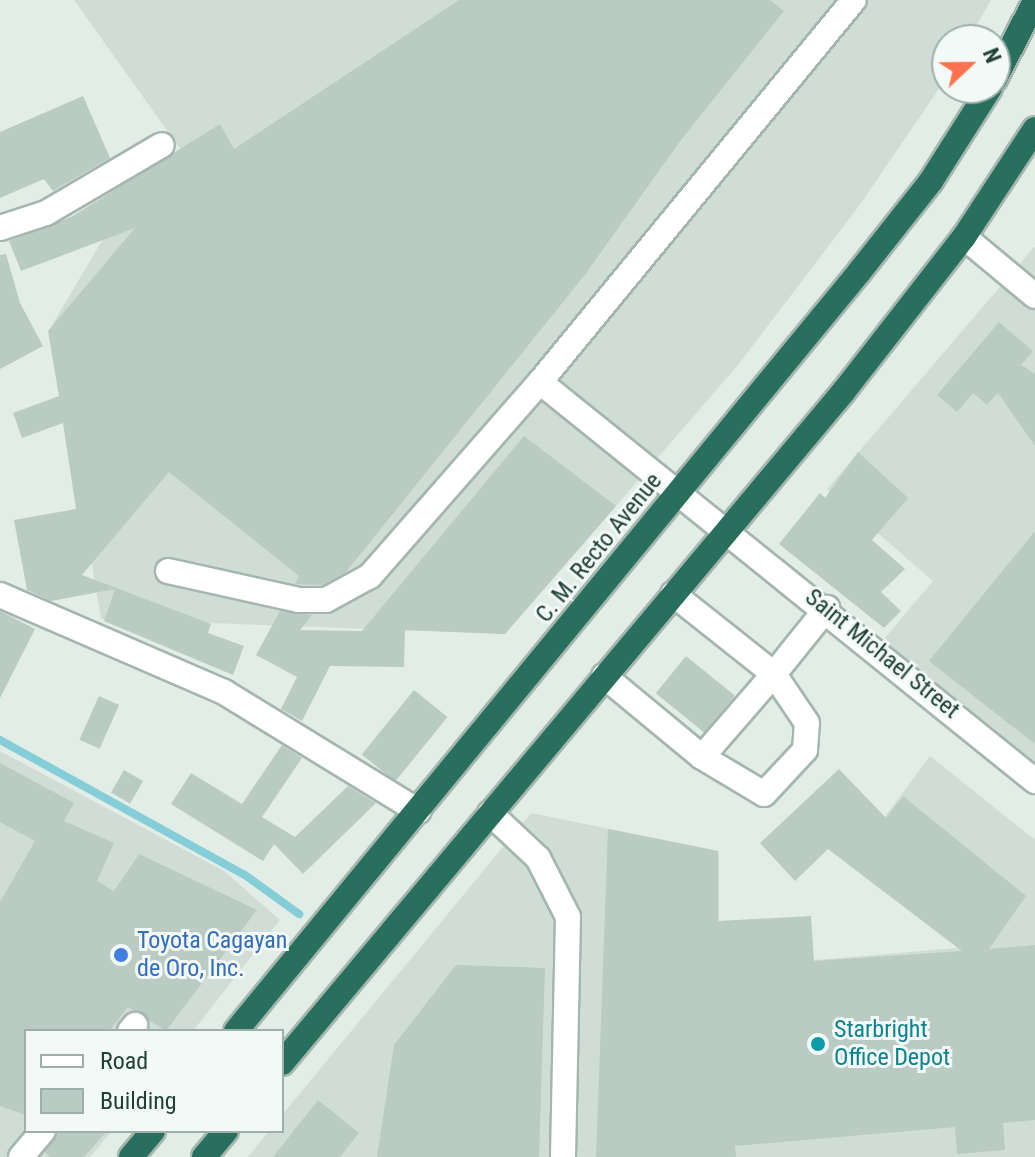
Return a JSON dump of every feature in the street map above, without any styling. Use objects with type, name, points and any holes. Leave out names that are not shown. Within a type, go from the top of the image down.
[{"type":"highway","points":[[1011,48],[1035,1]]},
{"type":"highway","name":"C. M. Recto Avenue","points":[[238,1029],[682,491],[931,181],[980,104]]},
{"type":"highway","points":[[284,1061],[728,529],[964,237],[1035,129]]},
{"type":"highway","points":[[131,1157],[151,1133]]},
{"type":"highway","points":[[204,1157],[224,1133]]},
{"type":"street","points":[[168,571],[299,600],[350,591],[370,576],[540,382],[854,0]]},
{"type":"street","points":[[0,228],[46,213],[162,145]]},
{"type":"street","points":[[964,237],[1035,296]]},
{"type":"street","name":"Saint Michael Street","points":[[540,382],[1030,767]]},
{"type":"street","points":[[604,676],[702,757],[764,794],[805,750],[807,723],[774,674],[673,594]]},
{"type":"street","points":[[0,595],[224,692],[418,811]]},
{"type":"street","points":[[702,757],[827,608]]},
{"type":"street","points":[[490,813],[538,858],[568,917],[563,1157]]},
{"type":"street","points":[[21,1157],[41,1133]]},
{"type":"shaded area","points":[[74,0],[991,0],[977,24],[931,24],[931,100],[859,206],[738,365],[505,634],[101,619],[52,325],[112,224],[193,167]]},
{"type":"shaded area","points":[[1035,246],[1035,787],[872,653],[933,581],[827,489]]},
{"type":"shaded area","name":"Toyota Cagayan de Oro, Inc.","points":[[0,751],[224,871],[280,920],[195,1029],[24,1029],[24,1133],[110,1133],[90,1157],[0,1157]]},
{"type":"shaded area","points":[[930,756],[1035,840],[1035,1157],[248,1157],[267,1133],[284,1133],[284,1113],[531,813],[719,851],[719,968],[958,948],[849,865]]},
{"type":"building","points":[[459,0],[770,0],[784,11],[681,140],[584,276],[346,572],[322,585],[295,584],[299,576],[169,472],[82,575],[211,624],[208,633],[244,646],[233,675],[104,621],[115,589],[51,601],[27,590],[14,520],[76,509],[63,423],[22,438],[13,413],[59,396],[48,331],[135,228],[21,271],[9,241],[71,217],[220,124],[234,149]]},
{"type":"building","points":[[83,96],[110,158],[53,191],[44,179],[0,198],[0,132]]},
{"type":"building","points":[[6,254],[20,303],[43,346],[0,369],[0,255]]},
{"type":"building","points":[[999,322],[1033,351],[1021,365],[1035,374],[1035,446],[998,393],[987,405],[973,393],[957,412],[937,395]]},
{"type":"building","points":[[524,436],[616,506],[505,634],[405,630],[404,667],[330,666],[302,721],[281,709],[297,677],[256,655],[280,611],[312,615],[300,630],[362,631]]},
{"type":"building","points":[[858,452],[908,498],[872,540],[905,569],[881,592],[901,611],[884,628],[779,544],[820,493],[825,498]]},
{"type":"building","points":[[1035,531],[1035,744],[929,661]]},
{"type":"building","points":[[0,611],[35,629],[0,698]]},
{"type":"building","points":[[686,656],[735,696],[705,733],[656,693]]},
{"type":"building","points":[[414,690],[447,717],[395,782],[362,755]]},
{"type":"building","points":[[99,696],[119,705],[100,749],[79,740]]},
{"type":"building","points":[[282,745],[302,758],[262,817],[295,837],[348,786],[376,803],[303,874],[274,844],[263,861],[171,804],[191,773],[242,804]]},
{"type":"building","name":"Toyota Cagayan de Oro, Inc.","points":[[0,763],[74,803],[64,821],[114,843],[97,881],[114,891],[139,854],[257,910],[168,1029],[128,1007],[111,1029],[24,1029],[24,1114],[0,1106],[0,902],[35,841],[0,822]]},
{"type":"building","name":"Starbright Office Depot","points":[[839,769],[886,818],[903,796],[1026,896],[989,949],[1035,945],[1035,1120],[1003,1123],[1005,1150],[957,1154],[955,1127],[735,1146],[736,1157],[596,1157],[608,829],[718,851],[718,921],[811,916],[814,961],[962,951],[828,849],[795,881],[760,843]]},
{"type":"building","points":[[124,770],[143,781],[130,804],[111,793]]},
{"type":"building","points":[[456,965],[545,968],[539,1157],[377,1157],[394,1045]]},
{"type":"building","points":[[318,1100],[359,1133],[340,1157],[273,1157]]},
{"type":"building","points":[[57,1133],[105,1133],[84,1157],[50,1157],[45,1152]]},
{"type":"waterway","points":[[0,740],[245,875],[299,914]]},
{"type":"place","name":"Toyota Cagayan de Oro, Inc.","points":[[121,955]]},
{"type":"place","name":"Starbright Office Depot","points":[[818,1044]]}]
